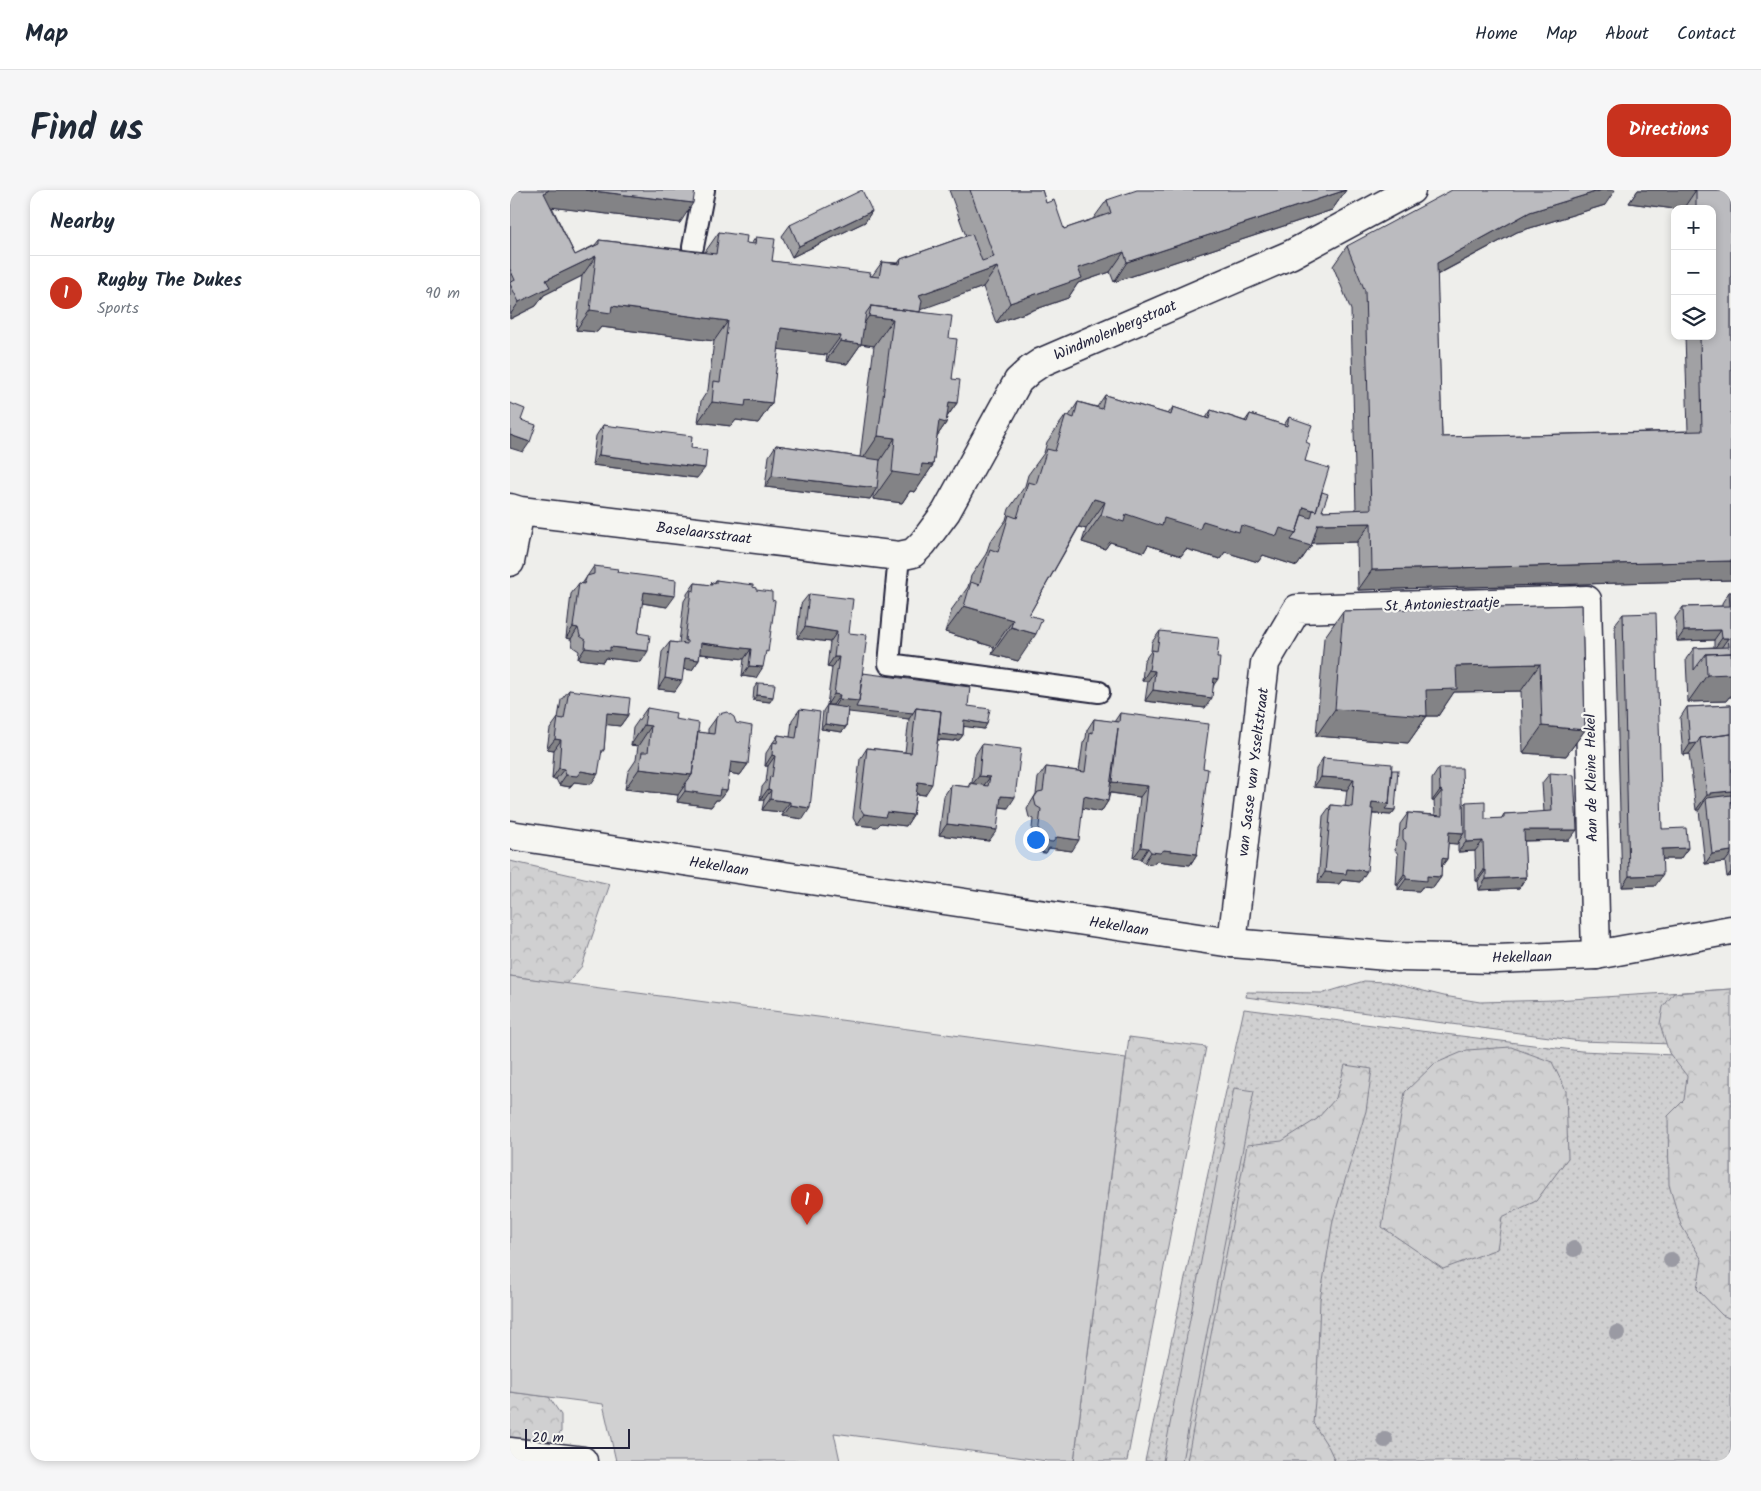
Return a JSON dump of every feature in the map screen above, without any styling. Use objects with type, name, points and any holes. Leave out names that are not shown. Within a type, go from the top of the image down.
[{"type":"street","name":"Windmolenbergstraat","points":[[899,556],[913,553],[924,543],[946,512],[1018,381],[1030,370],[1042,362],[1290,255],[1412,190]]},
{"type":"street","name":"Baselaarsstraat","points":[[515,509],[899,556]]},
{"type":"street","points":[[510,562],[515,509]]},
{"type":"street","name":"St Antoniestraatje","points":[[1297,609],[1587,600]]},
{"type":"street","name":"Aan de Kleine Hekel","points":[[1587,600],[1596,955]]},
{"type":"street","name":"van Sasse van Ysseltstraat","points":[[1232,943],[1266,663],[1297,609]]},
{"type":"street","name":"Hekellaan","points":[[510,835],[1232,943],[1399,957],[1497,959],[1596,955],[1731,930]]},
{"type":"street","points":[[510,1452],[583,1461]]},
{"type":"lane","points":[[693,247],[704,190]]},
{"type":"lane","points":[[899,556],[889,664],[1099,692]]},
{"type":"green space","points":[[510,861],[610,884],[582,966],[567,984],[510,976]]},
{"type":"green space","points":[[510,976],[1126,1058],[1074,1461],[1047,1461],[834,1433],[840,1461],[616,1461],[603,1404],[510,1392]]},
{"type":"green space","points":[[1364,981],[1387,982],[1444,996],[1480,1002],[1555,1000],[1731,989],[1673,1044],[1580,1041],[1246,997],[1247,992],[1324,993]]},
{"type":"green space","points":[[1731,989],[1731,1319],[1722,1315],[1697,1289],[1702,1260],[1681,1225],[1669,1185],[1668,1116],[1684,1100],[1687,1076],[1669,1053],[1660,1024],[1663,1007],[1674,993]]},
{"type":"green space","points":[[1244,1009],[1581,1051],[1731,1056],[1731,1461],[1145,1461]]},
{"type":"green space","points":[[1129,1037],[1206,1047],[1127,1461],[1074,1461]]},
{"type":"green space","points":[[1511,1047],[1552,1062],[1566,1091],[1568,1158],[1536,1201],[1502,1217],[1497,1249],[1443,1269],[1382,1227],[1405,1092],[1434,1064],[1467,1050]]},
{"type":"green space","points":[[1345,1065],[1372,1069],[1366,1111],[1333,1220],[1320,1300],[1313,1423],[1335,1461],[1187,1461],[1247,1145],[1282,1141],[1317,1119],[1336,1098]]},
{"type":"green space","points":[[1234,1088],[1254,1091],[1182,1461],[1163,1461]]},
{"type":"green space","points":[[510,1392],[549,1397],[561,1415],[561,1432],[546,1448],[510,1443]]},
{"type":"building","points":[[510,190],[549,190],[544,193],[575,255],[599,244],[599,240],[716,254],[719,232],[747,236],[746,243],[755,244],[756,237],[775,239],[772,261],[871,273],[870,276],[879,277],[882,262],[900,264],[901,259],[972,234],[982,261],[994,257],[970,190],[1042,190],[1046,203],[1054,200],[1064,229],[1111,213],[1107,200],[1137,190],[1346,190],[1127,262],[1124,252],[1078,268],[1082,278],[1010,303],[997,267],[919,295],[922,300],[920,312],[871,306],[866,313],[861,344],[840,341],[841,336],[781,328],[772,403],[746,400],[745,406],[712,402],[714,381],[720,382],[728,321],[612,306],[611,313],[590,310],[596,256],[546,280],[550,287],[519,302],[510,284],[515,280],[510,269]]},
{"type":"building","points":[[585,190],[695,190],[693,203]]},
{"type":"building","points":[[862,190],[872,211],[799,246],[790,225]]},
{"type":"building","points":[[1452,190],[1602,190],[1530,212],[1437,263],[1442,437],[1702,431],[1700,340],[1716,340],[1716,205],[1696,205],[1696,190],[1731,190],[1731,561],[1372,570],[1371,523],[1318,524],[1311,546],[1291,540],[1296,533],[1302,515],[1311,518],[1313,510],[1316,511],[1322,492],[1328,494],[1322,511],[1371,509],[1365,291],[1347,246]]},
{"type":"building","points":[[871,306],[952,316],[949,338],[957,339],[952,379],[960,380],[957,403],[949,402],[946,423],[939,421],[933,465],[922,464],[920,476],[892,472],[895,438],[878,436],[893,319],[869,316]]},
{"type":"building","points":[[1105,395],[1171,415],[1173,407],[1209,419],[1211,410],[1247,422],[1250,414],[1287,426],[1289,417],[1312,425],[1306,442],[1310,444],[1305,461],[1329,468],[1316,511],[1304,507],[1296,533],[1280,528],[1277,536],[1241,525],[1239,532],[1203,521],[1200,529],[1164,518],[1162,526],[1126,514],[1124,522],[1101,515],[1105,502],[1094,499],[1029,615],[1042,619],[1036,634],[1011,627],[1013,620],[964,606],[971,582],[979,585],[990,549],[998,552],[1009,515],[1017,518],[1028,482],[1036,484],[1047,449],[1055,451],[1066,415],[1074,418],[1078,402],[1102,409]]},
{"type":"building","points":[[510,403],[525,409],[521,420],[536,425],[530,442],[510,435]]},
{"type":"building","points":[[603,425],[692,436],[691,448],[707,450],[705,468],[599,455]]},
{"type":"building","points":[[776,445],[880,460],[877,488],[772,476]]},
{"type":"building","points":[[594,566],[618,569],[617,572],[676,580],[675,596],[644,592],[638,633],[650,635],[648,651],[610,647],[610,651],[585,648],[586,640],[580,636],[578,628],[573,627],[579,583],[584,584],[587,576],[594,574]]},
{"type":"building","points":[[716,580],[753,585],[756,590],[772,592],[772,600],[775,601],[768,652],[766,651],[763,667],[749,666],[751,649],[701,643],[699,660],[685,658],[682,681],[665,678],[670,642],[687,644],[685,640],[691,590],[694,591],[695,583],[712,585],[712,582],[716,583]]},
{"type":"building","points":[[1729,592],[1731,592],[1731,653],[1706,654],[1694,670],[1694,648],[1729,647],[1728,638],[1722,638],[1721,630],[1684,631],[1683,607],[1730,606]]},
{"type":"building","points":[[809,594],[853,599],[849,633],[867,635],[859,701],[839,699],[840,695],[834,694],[839,657],[834,657],[837,632],[805,627]]},
{"type":"building","points":[[1582,605],[1585,730],[1542,726],[1540,664],[1456,666],[1457,689],[1426,690],[1427,716],[1335,709],[1343,611]]},
{"type":"building","points":[[1656,613],[1662,829],[1686,828],[1688,848],[1662,849],[1663,875],[1629,876],[1623,614]]},
{"type":"building","points":[[1160,631],[1219,638],[1217,658],[1220,658],[1218,679],[1214,678],[1212,698],[1153,690],[1155,671],[1149,670],[1152,650],[1157,651]]},
{"type":"building","points":[[1731,653],[1731,674],[1707,675],[1706,654]]},
{"type":"building","points":[[863,673],[970,687],[968,706],[990,709],[987,724],[964,720],[963,735],[939,734],[941,711],[916,708],[913,713],[856,707],[859,701]]},
{"type":"building","points":[[758,683],[775,684],[773,697],[757,695]]},
{"type":"building","points":[[569,690],[630,698],[628,715],[607,713],[604,750],[602,750],[598,774],[581,771],[577,776],[566,775],[564,769],[559,768],[561,740],[555,739],[558,718],[564,719]]},
{"type":"building","points":[[827,705],[848,708],[846,727],[825,724]]},
{"type":"building","points":[[1731,705],[1731,734],[1700,738],[1697,743],[1690,744],[1687,707]]},
{"type":"building","points":[[647,708],[676,713],[675,719],[699,723],[692,775],[639,769],[642,752],[648,752],[651,726],[644,725]]},
{"type":"building","points":[[916,708],[941,711],[932,784],[918,782],[913,815],[887,812],[885,817],[864,814],[860,808],[867,748],[911,753]]},
{"type":"building","points":[[800,709],[820,712],[810,808],[770,799],[771,790],[768,789],[775,756],[772,755],[773,742],[777,743],[778,735],[796,738]]},
{"type":"building","points":[[727,712],[734,717],[736,723],[752,726],[748,764],[731,762],[727,790],[720,789],[719,796],[685,791],[685,784],[692,775],[698,732],[714,734],[716,718],[719,714]]},
{"type":"building","points":[[1120,713],[1209,724],[1203,768],[1208,769],[1197,854],[1164,850],[1160,853],[1151,852],[1148,848],[1141,847],[1148,786],[1112,782],[1118,728],[1108,801],[1084,796],[1079,840],[1057,837],[1053,842],[1043,841],[1041,836],[1038,835],[1041,809],[1036,806],[1034,798],[1038,792],[1043,791],[1046,767],[1085,772],[1090,732],[1093,733],[1094,719],[1119,722]]},
{"type":"building","points":[[1731,734],[1731,791],[1707,795],[1700,738]]},
{"type":"building","points":[[982,744],[1021,749],[1015,797],[1001,796],[997,830],[947,824],[951,785],[970,787],[970,783],[988,786],[990,777],[979,776]]},
{"type":"building","points":[[1323,758],[1392,764],[1389,804],[1372,802],[1371,809],[1373,809],[1367,871],[1347,869],[1346,874],[1325,872],[1331,805],[1352,807],[1354,779],[1321,777]]},
{"type":"building","points":[[1439,768],[1462,768],[1464,833],[1449,832],[1447,859],[1442,858],[1441,877],[1427,876],[1427,881],[1406,879],[1404,874],[1406,843],[1403,839],[1403,831],[1406,828],[1408,813],[1442,816],[1442,791],[1440,790]]},
{"type":"building","points":[[1392,770],[1398,770],[1395,810],[1385,809],[1389,804]]},
{"type":"building","points":[[1550,773],[1574,775],[1577,830],[1524,830],[1526,877],[1486,879],[1483,841],[1466,842],[1466,802],[1485,801],[1485,819],[1504,818],[1504,814],[1552,811]]},
{"type":"building","points":[[1731,795],[1731,851],[1712,854],[1706,799]]},
{"type":"place","name":"Rugby The Dukes","points":[[807,1225]]}]
